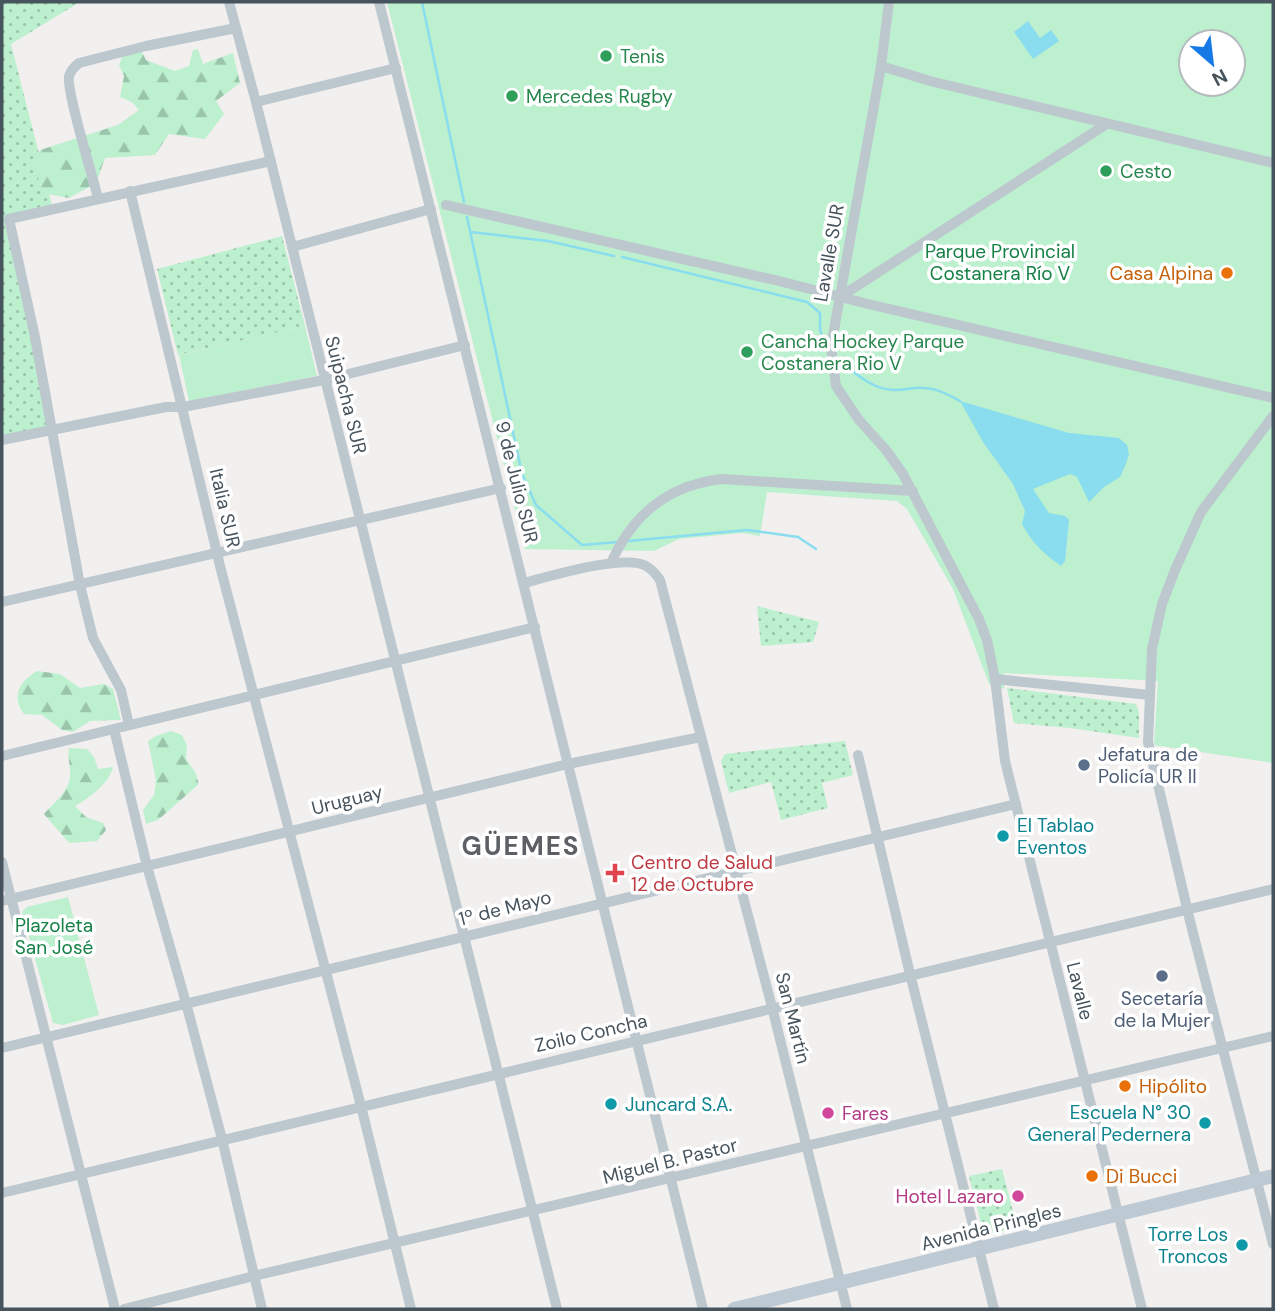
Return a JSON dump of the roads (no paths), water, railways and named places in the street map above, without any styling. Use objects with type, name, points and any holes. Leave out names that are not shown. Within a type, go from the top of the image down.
[{"type":"main road","name":"Avenida Pringles","points":[[734,1309],[1273,1176]]},
{"type":"street","name":"Suipacha SUR","points":[[229,2],[557,1309]]},
{"type":"street","points":[[292,247],[431,209],[379,2]]},
{"type":"street","name":"Lavalle SUR","points":[[889,2],[881,66],[831,347],[832,369],[836,386],[859,420],[893,459],[913,491],[979,619],[987,640],[995,679]]},
{"type":"street","points":[[98,198],[68,78],[73,68],[79,63],[146,46],[236,28]]},
{"type":"street","points":[[881,66],[1105,125],[1273,163]]},
{"type":"street","points":[[256,102],[396,68]]},
{"type":"street","points":[[840,297],[1105,125]]},
{"type":"street","points":[[129,725],[121,690],[93,638],[80,585],[35,337],[9,219],[271,161]]},
{"type":"street","name":"Italia SUR","points":[[130,191],[218,554],[411,1309]]},
{"type":"street","points":[[446,205],[1273,398]]},
{"type":"street","name":"9 de Julio SUR","points":[[431,209],[703,1309]]},
{"type":"street","points":[[2,440],[166,407],[183,407],[324,380],[465,345]]},
{"type":"street","points":[[1273,416],[1201,512],[1162,604],[1152,649],[1149,750],[1273,1244]]},
{"type":"street","points":[[524,583],[611,563],[624,536],[663,498],[698,482],[722,479],[913,491]]},
{"type":"street","points":[[2,602],[501,488]]},
{"type":"street","name":"San Martín","points":[[611,563],[633,562],[645,565],[655,573],[663,589],[772,1007],[847,1309]]},
{"type":"street","points":[[2,756],[535,627]]},
{"type":"street","points":[[995,679],[1150,695]]},
{"type":"street","name":"Lavalle","points":[[995,679],[1005,761],[1142,1309]]},
{"type":"street","points":[[114,729],[147,866],[222,1139],[262,1309]]},
{"type":"street","name":"Uruguay","points":[[6,900],[568,764],[701,737]]},
{"type":"street","points":[[858,755],[994,1309]]},
{"type":"street","name":"1º de Mayo","points":[[2,1048],[1016,804]]},
{"type":"street","points":[[2,862],[6,900],[47,1037],[115,1309]]},
{"type":"street","name":"Zoilo Concha","points":[[2,1193],[1273,889]]},
{"type":"street","name":"Miguel B. Pastor","points":[[124,1309],[1273,1036]]},
{"type":"water","points":[[1028,21],[1040,38],[1051,30],[1059,41],[1033,59],[1014,32]]},
{"type":"water","points":[[960,401],[1069,433],[1119,438],[1127,445],[1129,454],[1120,477],[1104,487],[1089,502],[1077,477],[1070,474],[1033,489],[1049,513],[1065,516],[1069,520],[1065,561],[1061,566],[1039,548],[1026,531],[1022,524],[1025,511],[1013,484],[983,442]]},
{"type":"waterway","points":[[422,2],[464,202]]},
{"type":"waterway","points":[[467,217],[522,474],[536,505],[582,545],[618,542]]},
{"type":"waterway","points":[[470,232],[548,241],[614,256]]},
{"type":"waterway","points":[[622,257],[807,302],[820,313],[820,330],[825,343]]},
{"type":"waterway","points":[[842,361],[873,385],[895,390],[928,388],[960,401]]},
{"type":"waterway","points":[[628,541],[747,530],[798,537],[816,549]]},
{"type":"place","name":"Tenis","points":[[606,56]]},
{"type":"place","name":"Mercedes Rugby","points":[[512,96]]},
{"type":"place","name":"Cesto","points":[[1106,171]]},
{"type":"place","name":"Casa Alpina","points":[[1227,273]]},
{"type":"place","name":"Cancha Hockey Parque Costanera Rio V","points":[[747,352]]},
{"type":"place","name":"Jefatura de Policía UR II","points":[[1084,765]]},
{"type":"place","name":"El Tablao Eventos","points":[[1003,836]]},
{"type":"place","name":"Centro de Salud 12 de Octubre","points":[[615,873]]},
{"type":"place","name":"Secetaría de la Mujer","points":[[1162,976]]},
{"type":"place","name":"Hipólito","points":[[1125,1086]]},
{"type":"place","name":"Juncard S.A.","points":[[611,1104]]},
{"type":"place","name":"Fares","points":[[828,1113]]},
{"type":"place","name":"Escuela N° 30 General Pedernera","points":[[1205,1123]]},
{"type":"place","name":"Di Bucci","points":[[1092,1176]]},
{"type":"place","name":"Hotel Lazaro","points":[[1018,1196]]},
{"type":"place","name":"Torre Los Troncos","points":[[1242,1245]]},
{"type":"district","name":"GÜEMES","points":[[521,846]]},
{"type":"park label","name":"Parque Provincial Costanera Río V","points":[[1000,262]]},
{"type":"park label","name":"Plazoleta San José","points":[[54,936]]}]
